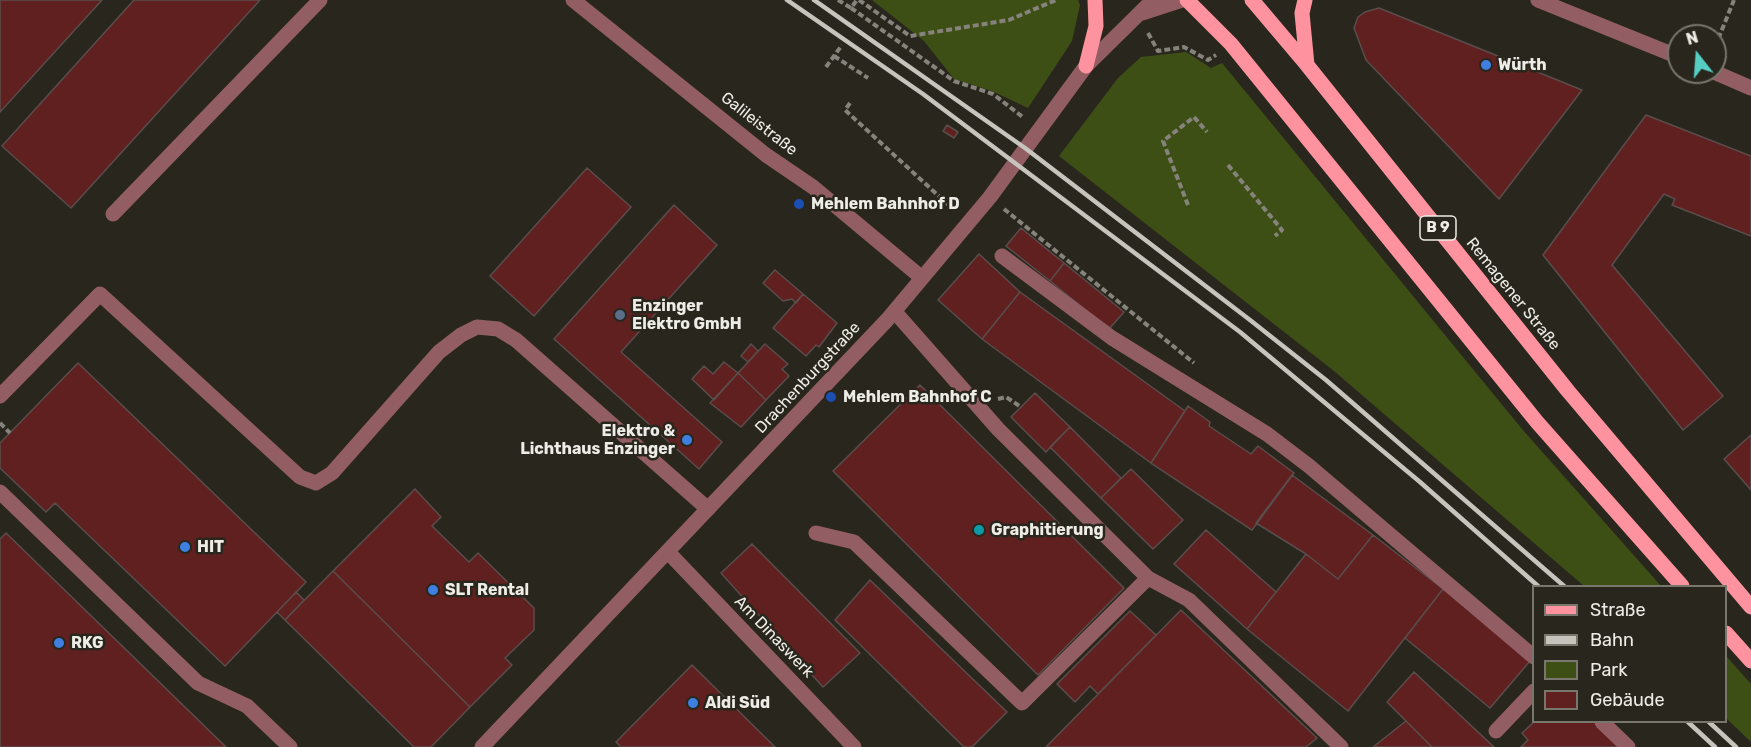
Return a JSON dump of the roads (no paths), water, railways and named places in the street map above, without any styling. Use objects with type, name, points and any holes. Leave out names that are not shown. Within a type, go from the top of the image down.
[{"type":"main road","points":[[1086,66],[1096,26],[1095,0]]},
{"type":"main road","name":"B 9","points":[[1187,0],[1231,44],[1537,423],[1681,585]]},
{"type":"main road","name":"Remagener Straße","points":[[1251,0],[1307,65],[1568,391],[1751,607]]},
{"type":"main road","points":[[1305,0],[1302,13],[1307,65]]},
{"type":"main road","points":[[1727,635],[1751,661]]},
{"type":"street","points":[[113,214],[320,0]]},
{"type":"street","name":"Galileistraße","points":[[573,0],[766,155],[813,187],[922,278]]},
{"type":"street","name":"Drachenburgstraße","points":[[482,747],[895,312],[969,222],[1086,66],[1152,0]]},
{"type":"street","name":"Drachenburgstraße","points":[[1137,15],[1182,0]]},
{"type":"street","points":[[1538,0],[1667,52]]},
{"type":"street","points":[[1727,78],[1751,88]]},
{"type":"street","points":[[1002,256],[1112,338],[1268,434],[1309,466],[1532,656]]},
{"type":"street","points":[[0,396],[100,294],[300,477],[316,483],[332,473],[439,352],[460,335],[477,327],[498,330],[516,340],[708,509]]},
{"type":"street","points":[[895,312],[998,429],[1148,578],[1189,600],[1341,747]]},
{"type":"street","points":[[0,492],[198,683],[248,706],[290,747]]},
{"type":"street","points":[[816,533],[854,542],[1022,703],[1148,578]]},
{"type":"street","name":"Am Dinaswerk","points":[[668,552],[854,747]]},
{"type":"street","points":[[1496,731],[1532,692]]},
{"type":"street","points":[[1603,723],[1629,747]]},
{"type":"railway","points":[[787,0],[923,94],[1240,332],[1420,482],[1537,585]]},
{"type":"railway","points":[[814,0],[1025,148],[1250,320],[1326,380],[1563,585]]},
{"type":"railway","points":[[1689,723],[1715,747]]},
{"type":"railway","points":[[1710,723],[1736,747]]},
{"type":"place","name":"Würth","points":[[1486,65]]},
{"type":"place","name":"Mehlem Bahnhof D","points":[[799,204]]},
{"type":"place","name":"Enzinger Elektro GmbH","points":[[620,315]]},
{"type":"place","name":"Mehlem Bahnhof C","points":[[831,397]]},
{"type":"place","name":"Elektro & Lichthaus Enzinger","points":[[687,440]]},
{"type":"place","name":"Graphitierung","points":[[979,530]]},
{"type":"place","name":"HIT","points":[[185,547]]},
{"type":"place","name":"SLT Rental","points":[[433,590]]},
{"type":"place","name":"RKG","points":[[59,643]]},
{"type":"place","name":"Aldi Süd","points":[[693,703]]}]
